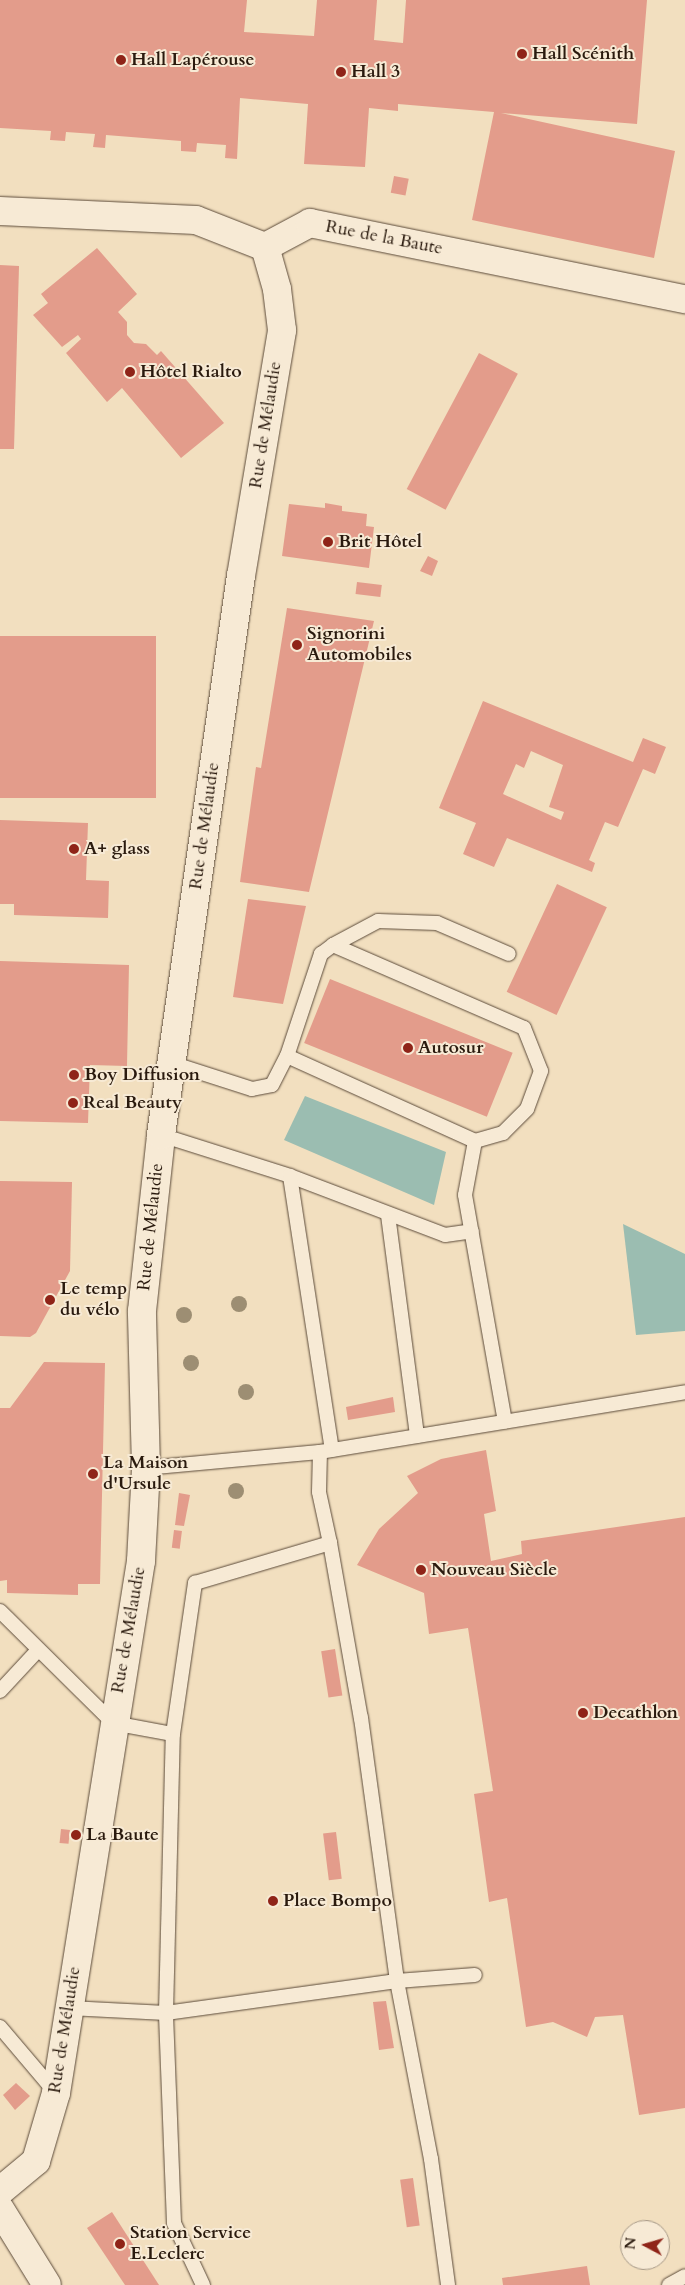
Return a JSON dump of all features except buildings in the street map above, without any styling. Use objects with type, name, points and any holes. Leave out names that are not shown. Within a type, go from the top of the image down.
[{"type":"street","points":[[0,211],[196,220],[265,247]]},
{"type":"street","name":"Rue de la Baute","points":[[265,247],[310,223],[685,299]]},
{"type":"street","name":"Rue de Mélaudie","points":[[0,2191],[36,2161],[56,2093],[113,1723],[141,1561],[146,1468],[142,1311],[161,1135],[241,576],[282,330],[277,288],[265,247]]},
{"type":"street","points":[[3,2223],[47,2285]]},
{"type":"lane","points":[[171,1063],[252,1089],[272,1085],[287,1056],[321,954],[333,945],[378,922],[437,923],[509,954]]},
{"type":"lane","points":[[287,1056],[475,1141],[503,1133],[527,1109],[541,1071],[524,1028],[333,945]]},
{"type":"lane","points":[[161,1135],[290,1176],[388,1215],[445,1235],[472,1231]]},
{"type":"lane","points":[[475,1141],[465,1195],[505,1421]]},
{"type":"lane","points":[[290,1176],[326,1451],[319,1492],[330,1542],[361,1718],[396,1981],[424,2121],[448,2285]]},
{"type":"lane","points":[[388,1215],[417,1436]]},
{"type":"lane","points":[[146,1468],[326,1451],[685,1392]]},
{"type":"lane","points":[[203,2285],[174,2223],[166,2013],[173,1734],[195,1583],[330,1542]]},
{"type":"lane","points":[[0,1611],[113,1723],[173,1734]]},
{"type":"lane","points":[[0,1691],[38,1650]]},
{"type":"lane","points":[[69,2008],[166,2013],[396,1981],[475,1975]]},
{"type":"lane","points":[[0,2027],[56,2093]]},
{"type":"lane","points":[[669,2285],[685,2276]]},
{"type":"water","points":[[305,1096],[446,1152],[434,1205],[284,1140]]},
{"type":"water","points":[[623,1224],[685,1254],[685,1331],[636,1335]]},
{"type":"place","name":"Hall Scénith","points":[[522,54]]},
{"type":"place","name":"Hall Lapérouse","points":[[121,60]]},
{"type":"place","name":"Hall 3","points":[[341,72]]},
{"type":"place","name":"Hôtel Rialto","points":[[130,372]]},
{"type":"place","name":"Brit Hôtel","points":[[328,542]]},
{"type":"place","name":"Signorini Automobiles","points":[[297,645]]},
{"type":"place","name":"A+ glass","points":[[74,849]]},
{"type":"place","name":"Autosur","points":[[408,1048]]},
{"type":"place","name":"Boy Diffusion","points":[[74,1075]]},
{"type":"place","name":"Real Beauty","points":[[73,1103]]},
{"type":"place","name":"Le temp du vélo","points":[[50,1300]]},
{"type":"place","name":"La Maison d'Ursule","points":[[93,1474]]},
{"type":"place","name":"Nouveau Siècle","points":[[421,1570]]},
{"type":"place","name":"Decathlon","points":[[583,1713]]},
{"type":"place","name":"La Baute","points":[[76,1835]]},
{"type":"place","name":"Place Bompo","points":[[273,1901]]},
{"type":"place","name":"Station Service E.Leclerc","points":[[120,2244]]}]
